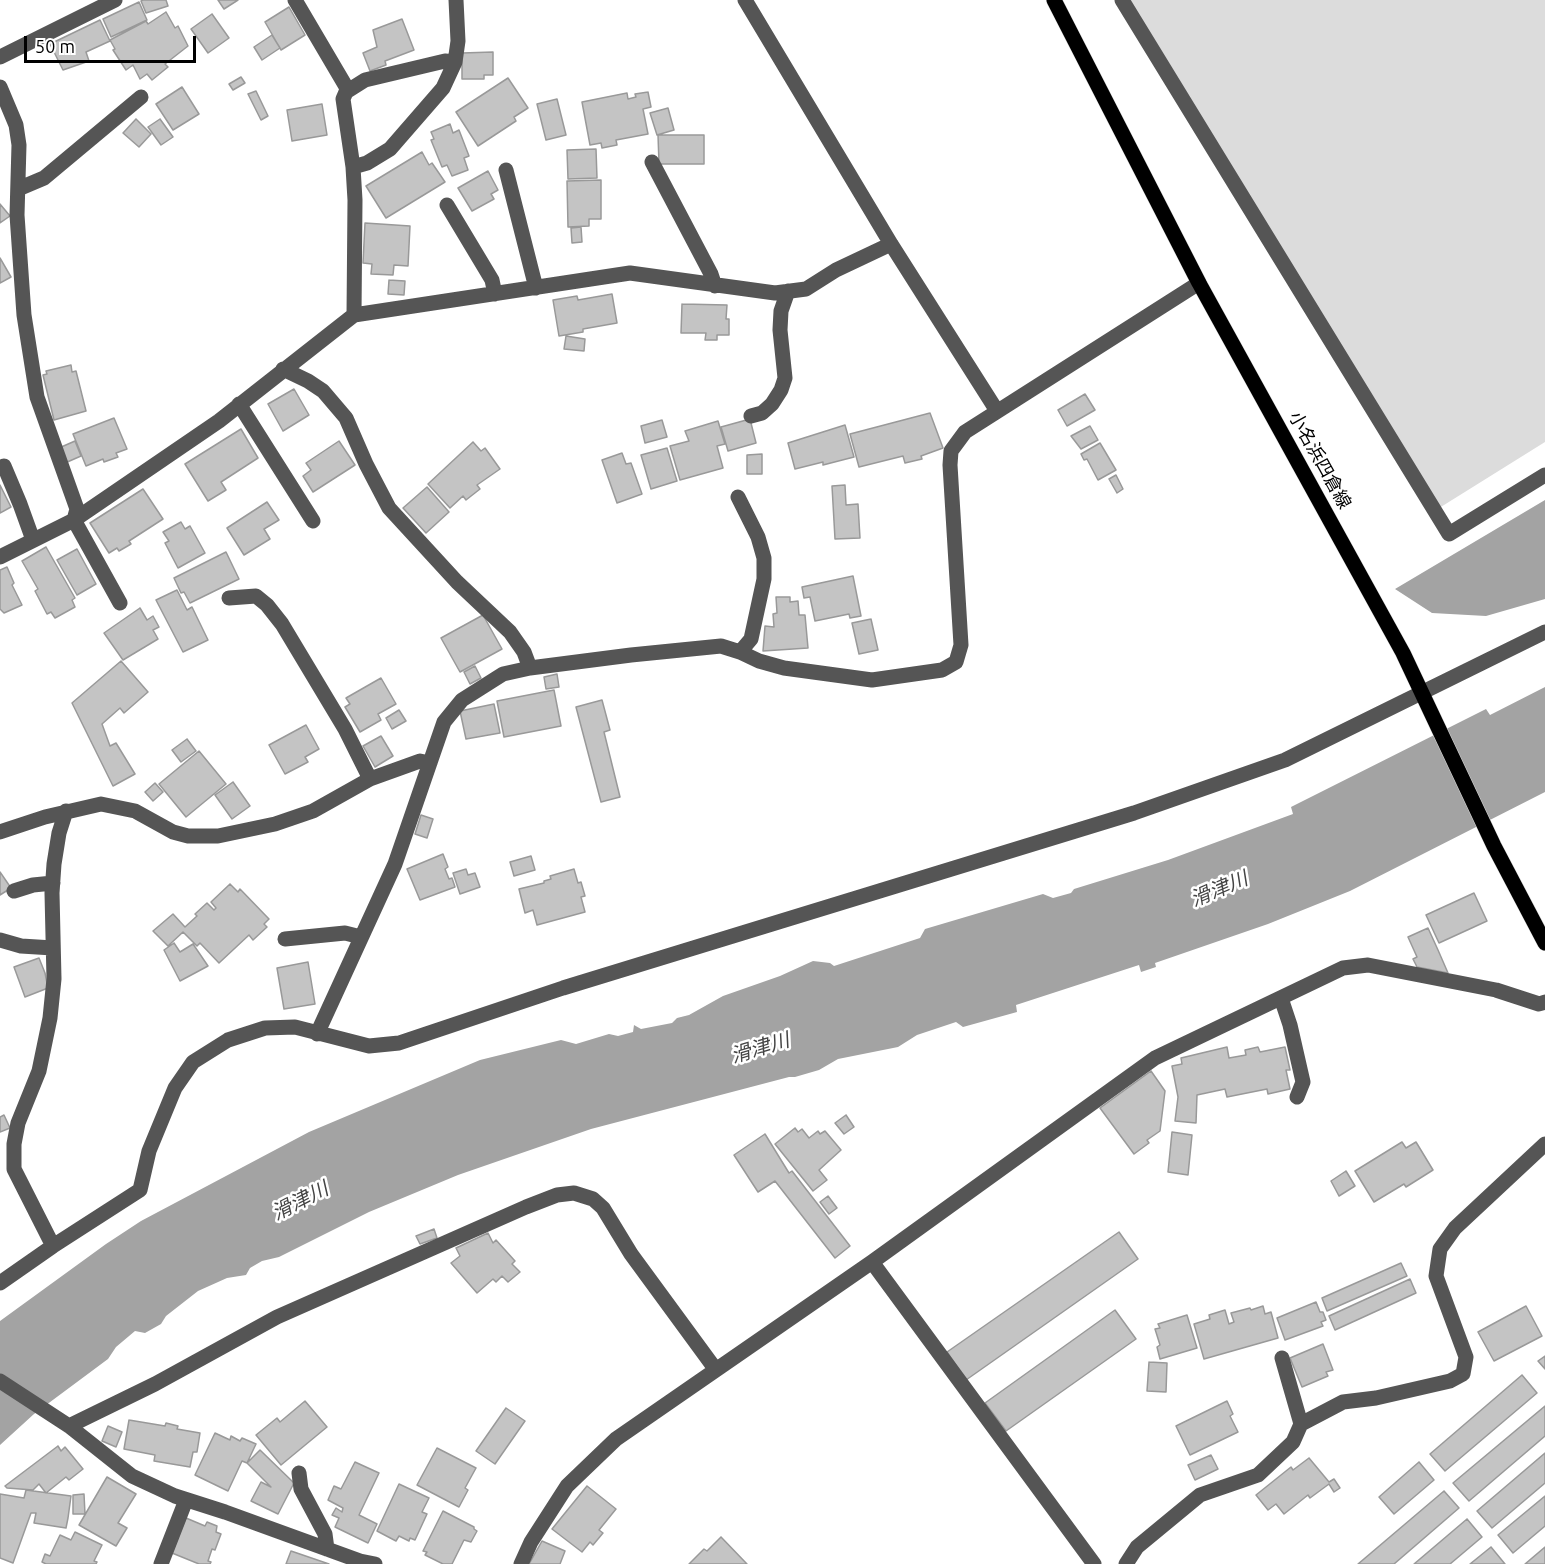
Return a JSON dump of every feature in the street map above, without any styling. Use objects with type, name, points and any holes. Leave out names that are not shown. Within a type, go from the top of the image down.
[{"type":"main road","name":"小名浜四倉線","points":[[1054,0],[1199,283],[1397,643],[1490,837],[1545,943]]},
{"type":"street","points":[[0,57],[115,0]]},
{"type":"street","points":[[295,0],[348,90]]},
{"type":"street","points":[[353,167],[368,163],[390,149],[442,88],[455,62],[458,41],[456,0]]},
{"type":"street","points":[[745,0],[891,244],[997,411]]},
{"type":"street","points":[[1122,0],[1449,534],[1545,476]]},
{"type":"street","points":[[354,315],[355,200],[344,99],[348,90],[365,80],[445,61],[455,62]]},
{"type":"street","points":[[0,87],[18,135],[17,215],[24,315],[38,397],[77,509],[75,520],[120,603]]},
{"type":"street","points":[[18,189],[44,178],[141,97]]},
{"type":"street","points":[[652,162],[711,274],[715,286]]},
{"type":"street","points":[[506,171],[536,288]]},
{"type":"street","points":[[447,205],[492,280],[495,294]]},
{"type":"street","points":[[0,557],[75,520],[219,421],[354,315],[630,273],[775,293],[806,289],[836,270],[891,244]]},
{"type":"street","points":[[317,1034],[395,864],[444,722],[462,700],[503,674],[530,668],[721,646],[784,668],[872,680],[942,670],[956,662],[961,645],[951,451],[965,432],[1199,283]]},
{"type":"street","points":[[752,416],[762,413],[772,404],[785,378],[780,330],[781,311],[788,291]]},
{"type":"street","points":[[283,369],[323,391],[346,418],[366,464],[390,508],[457,582],[510,632],[524,652],[530,668]]},
{"type":"street","points":[[239,404],[313,521]]},
{"type":"street","points":[[4,466],[33,540]]},
{"type":"street","points":[[738,497],[758,537],[764,558],[764,579],[752,639],[740,652]]},
{"type":"street","points":[[229,598],[256,596],[267,605],[282,624],[345,729],[370,779]]},
{"type":"street","points":[[0,1283],[140,1190],[149,1151],[175,1088],[193,1062],[228,1040],[265,1028],[295,1027],[369,1046],[399,1043],[563,988],[1134,813],[1286,760],[1545,632]]},
{"type":"street","points":[[0,832],[66,811],[101,804],[135,811],[155,823],[188,836],[218,836],[275,824],[313,811],[370,779],[420,761],[430,763]]},
{"type":"street","points":[[53,1246],[14,1169],[14,1144],[18,1123],[39,1071],[50,1018],[54,979],[53,883],[59,834],[66,811]]},
{"type":"street","points":[[14,891],[33,885],[53,883]]},
{"type":"street","points":[[285,939],[345,933],[361,937]]},
{"type":"street","points":[[0,940],[21,946],[53,948]]},
{"type":"street","points":[[521,1564],[531,1542],[567,1486],[616,1439],[872,1262],[1155,1058],[1343,968],[1368,965],[1496,990],[1539,1004],[1545,1002]]},
{"type":"street","points":[[1281,998],[1290,1025],[1303,1082],[1297,1097]]},
{"type":"street","points":[[1126,1564],[1137,1547],[1200,1495],[1258,1475],[1293,1442],[1301,1424],[1343,1402],[1376,1398],[1450,1381],[1463,1374],[1466,1357],[1436,1276],[1440,1250],[1455,1228],[1545,1144]]},
{"type":"street","points":[[65,1424],[155,1384],[278,1317],[526,1207],[556,1195],[573,1192],[594,1199],[603,1208],[631,1254],[716,1370]]},
{"type":"street","points":[[872,1262],[1094,1564]]},
{"type":"street","points":[[1282,1358],[1301,1424]]},
{"type":"street","points":[[0,1381],[65,1424],[132,1476],[186,1500],[359,1562],[375,1564]]},
{"type":"street","points":[[299,1473],[302,1489],[326,1534],[327,1549]]},
{"type":"street","points":[[161,1564],[186,1500]]},
{"type":"shaded area","points":[[1121,0],[1545,0],[1545,442],[1436,510]]},
{"type":"water","points":[[1545,500],[1545,599],[1486,616],[1432,613],[1395,589]]},
{"type":"water","name":"滑津川","points":[[1545,687],[1545,792],[1350,891],[1268,924],[1155,963],[1156,967],[1141,972],[1139,965],[1016,1005],[1017,1012],[963,1027],[956,1022],[917,1035],[898,1047],[838,1059],[819,1070],[795,1077],[591,1129],[458,1175],[369,1212],[279,1257],[262,1261],[250,1268],[246,1275],[227,1278],[198,1291],[166,1316],[161,1324],[145,1333],[135,1331],[116,1347],[108,1359],[34,1414],[0,1445],[0,1321],[141,1221],[309,1132],[480,1060],[561,1040],[576,1044],[609,1034],[618,1036],[633,1032],[634,1025],[641,1029],[672,1023],[677,1018],[689,1015],[723,996],[780,976],[813,961],[830,963],[834,966],[920,938],[925,929],[1043,894],[1053,898],[1071,893],[1074,889],[1168,860],[1293,814],[1291,807],[1486,709],[1490,715]]},
{"type":"building","points":[[166,0],[168,6],[146,13],[141,1]]},
{"type":"building","points":[[218,0],[238,0],[224,9]]},
{"type":"building","points":[[139,2],[147,20],[111,37],[103,19]]},
{"type":"building","points":[[289,7],[305,35],[281,50],[265,22]]},
{"type":"building","points":[[166,12],[175,28],[178,26],[188,46],[165,64],[168,67],[152,80],[147,74],[140,79],[133,65],[126,70],[113,50],[115,49],[110,40],[146,21],[148,24]]},
{"type":"building","points":[[212,14],[229,38],[208,53],[191,29]]},
{"type":"building","points":[[402,19],[414,50],[385,61],[386,65],[370,71],[363,53],[377,47],[373,30]]},
{"type":"building","points":[[100,20],[110,41],[86,52],[89,61],[63,70],[50,44]]},
{"type":"building","points":[[272,35],[280,48],[262,60],[254,47]]},
{"type":"building","points":[[493,52],[493,75],[484,75],[484,79],[462,79],[462,53]]},
{"type":"building","points":[[241,77],[245,83],[233,90],[229,84]]},
{"type":"building","points":[[508,78],[528,108],[514,117],[516,121],[478,146],[456,112]]},
{"type":"building","points":[[182,87],[199,114],[173,130],[156,104]]},
{"type":"building","points":[[256,91],[268,116],[261,120],[248,94]]},
{"type":"building","points":[[648,92],[651,107],[643,109],[648,134],[616,140],[617,145],[602,148],[601,143],[590,145],[582,102],[627,93],[628,99],[636,97],[635,94]]},
{"type":"building","points":[[557,99],[566,135],[546,140],[537,104]]},
{"type":"building","points":[[322,104],[327,135],[292,141],[287,110]]},
{"type":"building","points":[[668,108],[674,130],[657,135],[650,113]]},
{"type":"building","points":[[136,119],[151,134],[139,147],[123,133]]},
{"type":"building","points":[[160,119],[173,137],[161,145],[148,127]]},
{"type":"building","points":[[450,124],[453,133],[459,130],[469,156],[464,158],[468,170],[452,176],[447,165],[442,167],[431,140],[434,139],[431,132]]},
{"type":"building","points":[[658,135],[704,135],[704,164],[659,164]]},
{"type":"building","points":[[596,149],[597,178],[568,179],[567,150]]},
{"type":"building","points":[[422,152],[429,165],[432,163],[445,182],[386,218],[366,186]]},
{"type":"building","points":[[488,171],[498,190],[491,194],[494,199],[472,211],[458,188]]},
{"type":"building","points":[[601,180],[601,219],[589,219],[589,226],[568,227],[567,181]]},
{"type":"building","points":[[0,204],[10,216],[0,223]]},
{"type":"building","points":[[365,223],[410,226],[408,266],[394,265],[393,275],[371,274],[372,264],[363,263]]},
{"type":"building","points":[[581,227],[582,242],[572,243],[571,228]]},
{"type":"building","points":[[0,258],[11,277],[0,283]]},
{"type":"building","points":[[389,280],[405,281],[404,295],[388,294]]},
{"type":"building","points":[[612,294],[617,323],[559,336],[553,300],[577,296],[578,300]]},
{"type":"building","points":[[682,304],[727,305],[726,319],[729,319],[729,335],[717,335],[717,340],[705,340],[706,333],[681,333]]},
{"type":"building","points":[[566,336],[585,339],[584,351],[564,349]]},
{"type":"building","points":[[71,365],[72,372],[76,371],[86,411],[54,420],[43,375],[47,374],[46,371]]},
{"type":"building","points":[[294,389],[309,415],[283,431],[268,404]]},
{"type":"building","points":[[1085,394],[1095,410],[1067,426],[1058,410]]},
{"type":"building","points":[[930,413],[943,448],[921,456],[922,459],[905,463],[903,456],[859,467],[850,434]]},
{"type":"building","points":[[114,418],[127,449],[116,453],[118,457],[104,462],[103,459],[86,466],[73,434]]},
{"type":"building","points":[[750,419],[756,443],[728,451],[721,427]]},
{"type":"building","points":[[662,420],[667,437],[645,443],[641,426]]},
{"type":"building","points":[[718,421],[725,444],[717,446],[723,468],[680,480],[670,446],[689,441],[685,431]]},
{"type":"building","points":[[845,425],[854,457],[795,469],[788,443]]},
{"type":"building","points":[[1090,426],[1098,440],[1081,449],[1071,436]]},
{"type":"building","points":[[241,429],[258,458],[221,482],[226,490],[208,501],[185,464]]},
{"type":"building","points":[[75,441],[81,456],[65,463],[59,448]]},
{"type":"building","points":[[339,441],[355,465],[313,492],[303,476],[311,470],[306,463]]},
{"type":"building","points":[[473,442],[481,451],[485,448],[500,469],[477,485],[480,489],[466,500],[463,496],[450,508],[428,484]]},
{"type":"building","points":[[1100,443],[1116,470],[1098,480],[1087,459],[1084,460],[1081,454]]},
{"type":"building","points":[[667,448],[677,481],[651,489],[641,455]]},
{"type":"building","points":[[622,453],[626,464],[631,463],[642,494],[617,503],[602,460]]},
{"type":"building","points":[[762,454],[762,474],[747,474],[747,455]]},
{"type":"building","points":[[1116,475],[1123,489],[1117,493],[1109,479]]},
{"type":"building","points":[[0,485],[11,507],[0,513]]},
{"type":"building","points":[[845,485],[846,505],[858,504],[860,538],[835,539],[832,486]]},
{"type":"building","points":[[427,487],[449,512],[426,533],[403,508]]},
{"type":"building","points":[[143,489],[163,519],[129,541],[131,544],[119,551],[117,548],[109,553],[90,523]]},
{"type":"building","points":[[267,502],[279,520],[264,529],[270,539],[244,555],[227,528]]},
{"type":"building","points":[[181,522],[185,529],[190,526],[205,553],[178,568],[165,543],[169,541],[163,532]]},
{"type":"building","points":[[46,547],[75,598],[72,600],[75,607],[55,618],[51,612],[47,614],[35,591],[38,589],[22,561]]},
{"type":"building","points":[[77,549],[96,584],[77,595],[57,560]]},
{"type":"building","points":[[226,552],[239,579],[190,603],[184,592],[181,593],[174,578]]},
{"type":"building","points":[[7,567],[14,583],[12,585],[22,605],[4,613],[0,609],[0,570]]},
{"type":"building","points":[[853,576],[861,616],[850,618],[849,614],[815,621],[810,597],[804,598],[802,587]]},
{"type":"building","points":[[177,590],[187,610],[192,607],[208,640],[183,652],[156,600]]},
{"type":"building","points":[[776,597],[790,597],[790,602],[798,601],[799,615],[805,615],[808,648],[763,651],[765,626],[774,627],[773,614],[777,613]]},
{"type":"building","points":[[140,608],[147,620],[153,616],[159,627],[153,630],[158,639],[123,660],[104,633]]},
{"type":"building","points":[[483,615],[502,649],[460,672],[441,638]]},
{"type":"building","points":[[871,619],[878,650],[859,654],[852,623]]},
{"type":"building","points":[[121,661],[148,692],[124,713],[120,708],[102,724],[110,746],[116,743],[135,774],[113,786],[72,703]]},
{"type":"building","points":[[475,666],[481,678],[470,684],[464,672]]},
{"type":"building","points":[[557,674],[559,687],[546,689],[544,677]]},
{"type":"building","points":[[381,678],[396,704],[378,714],[381,720],[360,732],[345,707],[350,704],[346,698]]},
{"type":"building","points":[[554,690],[561,726],[504,737],[497,701]]},
{"type":"building","points":[[602,700],[610,730],[604,732],[620,797],[601,802],[576,707]]},
{"type":"building","points":[[494,704],[500,733],[466,739],[460,711]]},
{"type":"building","points":[[399,710],[406,721],[392,729],[386,718]]},
{"type":"building","points":[[306,725],[319,749],[305,757],[308,762],[285,774],[269,745]]},
{"type":"building","points":[[381,736],[393,756],[375,767],[363,746]]},
{"type":"building","points":[[187,739],[196,751],[181,762],[172,750]]},
{"type":"building","points":[[199,751],[226,784],[186,817],[159,784]]},
{"type":"building","points":[[233,782],[250,806],[232,819],[215,795]]},
{"type":"building","points":[[155,783],[163,792],[153,801],[145,792]]},
{"type":"building","points":[[421,815],[433,819],[427,838],[415,834]]},
{"type":"building","points":[[443,854],[448,867],[445,869],[455,887],[420,900],[407,869]]},
{"type":"building","points":[[531,856],[535,870],[514,876],[510,862]]},
{"type":"building","points":[[466,869],[468,875],[475,873],[480,887],[460,894],[453,873]]},
{"type":"building","points":[[574,869],[585,896],[581,897],[585,912],[537,925],[533,910],[525,913],[519,889],[544,883],[551,879],[550,876]]},
{"type":"building","points":[[0,872],[11,888],[0,895]]},
{"type":"building","points":[[230,884],[238,892],[240,889],[269,919],[264,924],[267,927],[253,940],[249,935],[219,963],[200,943],[197,946],[183,932],[168,946],[153,931],[173,914],[185,927],[207,903],[214,910],[216,908],[211,902]]},
{"type":"building","points":[[1474,893],[1487,921],[1439,943],[1426,915]]},
{"type":"building","points":[[1428,928],[1448,973],[1417,967],[1413,959],[1417,957],[1408,937]]},
{"type":"building","points":[[174,943],[180,952],[193,944],[208,966],[180,981],[164,950]]},
{"type":"building","points":[[39,958],[48,988],[25,997],[14,967]]},
{"type":"building","points":[[308,962],[315,1004],[284,1009],[277,968]]},
{"type":"building","points":[[1227,1047],[1229,1058],[1246,1055],[1245,1050],[1258,1047],[1260,1052],[1285,1047],[1290,1070],[1286,1070],[1290,1089],[1268,1094],[1267,1089],[1227,1097],[1225,1089],[1197,1095],[1196,1123],[1175,1121],[1178,1097],[1172,1066],[1182,1064],[1181,1058]]},
{"type":"building","points":[[1151,1071],[1165,1091],[1160,1131],[1147,1140],[1149,1143],[1134,1154],[1100,1108]]},
{"type":"building","points":[[4,1115],[10,1128],[0,1132],[0,1117]]},
{"type":"building","points":[[846,1115],[854,1127],[844,1134],[835,1123]]},
{"type":"building","points":[[795,1128],[798,1132],[802,1129],[809,1138],[818,1131],[820,1134],[825,1131],[841,1150],[819,1170],[827,1180],[813,1191],[775,1144]]},
{"type":"building","points":[[1172,1132],[1192,1135],[1188,1175],[1168,1172]]},
{"type":"building","points":[[765,1134],[789,1173],[792,1171],[850,1246],[835,1258],[775,1181],[758,1192],[734,1155]]},
{"type":"building","points":[[1402,1142],[1406,1148],[1416,1142],[1433,1170],[1406,1187],[1404,1184],[1374,1202],[1355,1171]]},
{"type":"building","points":[[1346,1171],[1355,1186],[1339,1196],[1331,1181]]},
{"type":"building","points":[[828,1196],[837,1208],[829,1214],[820,1202]]},
{"type":"building","points":[[434,1229],[437,1238],[420,1244],[416,1236]]},
{"type":"building","points":[[1119,1232],[1138,1259],[966,1380],[947,1352]]},
{"type":"building","points":[[488,1233],[493,1243],[496,1240],[515,1261],[512,1264],[520,1272],[508,1282],[502,1276],[496,1282],[493,1279],[477,1293],[451,1263],[460,1256],[456,1248]]},
{"type":"building","points":[[1401,1263],[1407,1276],[1327,1311],[1322,1298]]},
{"type":"building","points":[[1410,1279],[1416,1293],[1335,1330],[1329,1316]]},
{"type":"building","points":[[1316,1302],[1326,1320],[1321,1322],[1323,1326],[1285,1340],[1277,1318]]},
{"type":"building","points":[[1263,1306],[1265,1314],[1271,1312],[1278,1338],[1204,1359],[1194,1324],[1210,1319],[1209,1315],[1225,1310],[1229,1324],[1234,1322],[1231,1313]]},
{"type":"building","points":[[1526,1306],[1542,1336],[1494,1361],[1478,1332]]},
{"type":"building","points":[[1115,1310],[1136,1339],[1006,1431],[985,1403]]},
{"type":"building","points":[[1187,1315],[1197,1348],[1160,1359],[1157,1347],[1160,1345],[1155,1329],[1160,1328],[1158,1324]]},
{"type":"building","points":[[1323,1344],[1333,1370],[1326,1372],[1328,1376],[1302,1387],[1290,1358]]},
{"type":"building","points":[[1545,1356],[1545,1369],[1538,1361]]},
{"type":"building","points":[[1149,1362],[1167,1363],[1166,1392],[1147,1391]]},
{"type":"building","points":[[1522,1375],[1537,1393],[1445,1471],[1430,1454]]},
{"type":"building","points":[[305,1401],[327,1427],[281,1465],[256,1435],[277,1418],[280,1422]]},
{"type":"building","points":[[1227,1401],[1233,1414],[1230,1416],[1238,1432],[1190,1455],[1176,1426]]},
{"type":"building","points":[[1545,1406],[1545,1436],[1469,1501],[1453,1483]]},
{"type":"building","points":[[506,1408],[525,1421],[495,1464],[476,1451]]},
{"type":"building","points":[[129,1420],[165,1426],[166,1423],[178,1426],[177,1429],[200,1433],[197,1452],[193,1452],[190,1467],[154,1461],[155,1455],[124,1449]]},
{"type":"building","points":[[108,1426],[122,1432],[116,1447],[102,1441]]},
{"type":"building","points":[[215,1433],[230,1440],[231,1436],[240,1441],[242,1438],[256,1444],[247,1463],[242,1461],[228,1491],[195,1475]]},
{"type":"building","points":[[58,1446],[61,1451],[65,1447],[83,1469],[69,1480],[66,1477],[46,1493],[39,1484],[33,1490],[5,1486]]},
{"type":"building","points":[[437,1448],[476,1468],[465,1488],[468,1490],[459,1507],[417,1485]]},
{"type":"building","points":[[260,1450],[294,1483],[278,1514],[251,1501],[261,1482],[271,1487],[247,1463]]},
{"type":"building","points":[[1545,1453],[1545,1483],[1492,1528],[1477,1511]]},
{"type":"building","points":[[1211,1455],[1218,1469],[1195,1480],[1188,1465]]},
{"type":"building","points":[[1309,1458],[1329,1482],[1334,1479],[1340,1488],[1334,1492],[1329,1484],[1310,1498],[1308,1495],[1284,1514],[1276,1504],[1268,1510],[1256,1495],[1291,1467],[1293,1470]]},
{"type":"building","points":[[355,1462],[379,1473],[359,1515],[377,1524],[368,1543],[335,1527],[339,1518],[332,1515],[336,1508],[342,1512],[343,1508],[328,1500],[334,1486],[341,1489]]},
{"type":"building","points":[[1419,1462],[1434,1480],[1394,1514],[1379,1497]]},
{"type":"building","points":[[107,1477],[136,1494],[118,1523],[127,1528],[116,1546],[79,1525]]},
{"type":"building","points":[[399,1484],[429,1498],[422,1512],[427,1514],[415,1540],[410,1538],[409,1541],[399,1536],[396,1541],[377,1531]]},
{"type":"building","points":[[587,1486],[616,1509],[599,1530],[603,1533],[593,1545],[590,1542],[582,1552],[552,1529]]},
{"type":"building","points":[[26,1490],[71,1496],[68,1518],[66,1528],[34,1523],[36,1513],[31,1513],[13,1563],[0,1558],[0,1494],[24,1498]]},
{"type":"building","points":[[1444,1491],[1459,1508],[1394,1564],[1358,1564]]},
{"type":"building","points":[[84,1494],[85,1514],[73,1514],[73,1495]]},
{"type":"building","points":[[1545,1496],[1545,1526],[1513,1553],[1498,1535]]},
{"type":"building","points":[[443,1511],[474,1527],[477,1531],[471,1542],[464,1540],[452,1564],[443,1564],[425,1555],[427,1552],[423,1551]]},
{"type":"building","points":[[186,1518],[205,1526],[207,1522],[217,1526],[216,1532],[221,1534],[215,1550],[212,1549],[208,1561],[211,1562],[210,1564],[199,1564],[172,1553]]},
{"type":"building","points":[[1467,1519],[1482,1537],[1450,1564],[1414,1564]]},
{"type":"building","points":[[75,1532],[102,1545],[94,1561],[97,1562],[96,1564],[46,1564],[42,1562],[45,1554],[50,1556],[60,1535],[71,1540]]},
{"type":"building","points":[[721,1537],[747,1564],[689,1564],[704,1549],[707,1551]]},
{"type":"building","points":[[542,1541],[565,1551],[560,1564],[529,1564]]},
{"type":"building","points":[[1491,1547],[1505,1564],[1470,1564]]},
{"type":"building","points":[[1545,1547],[1545,1564],[1525,1564]]},
{"type":"building","points":[[291,1551],[329,1564],[286,1564]]}]
